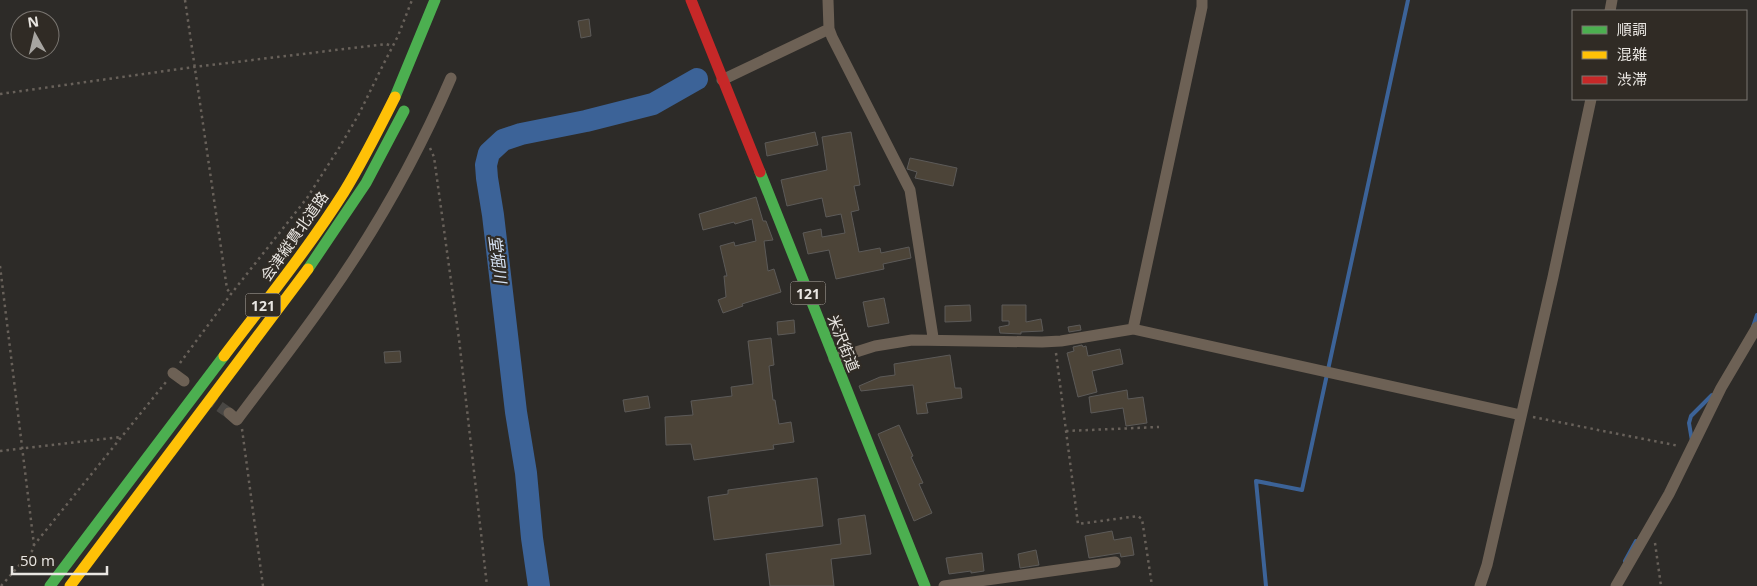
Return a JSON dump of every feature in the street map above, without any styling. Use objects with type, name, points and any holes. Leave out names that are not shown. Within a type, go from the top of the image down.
[{"type":"highway","name":"会津縦貫北道路","points":[[50,586],[272,294],[332,209],[388,112],[422,36],[435,0]]},
{"type":"highway","name":"米沢街道","points":[[691,0],[925,586]]},
{"type":"highway","name":"会津縦貫北道路","points":[[70,586],[318,256],[366,183],[398,124],[410,97]]},
{"type":"street","points":[[828,0],[829,29],[910,190],[933,337]]},
{"type":"street","points":[[1133,328],[1202,0]]},
{"type":"street","points":[[722,80],[829,29]]},
{"type":"street","points":[[233,416],[324,304],[380,216],[422,140],[451,78]]},
{"type":"street","points":[[1480,586],[1487,565],[1522,415],[1591,100]]},
{"type":"street","points":[[1616,586],[1692,449],[1721,388],[1757,327]]},
{"type":"street","points":[[834,360],[875,346],[912,340],[1054,341],[1133,328],[1522,415]]},
{"type":"street","points":[[173,373],[184,381]]},
{"type":"street","points":[[944,586],[1115,562]]},
{"type":"path","points":[[184,0],[227,289],[231,294]]},
{"type":"path","points":[[1,586],[32,551],[34,545],[173,373],[231,294],[307,198],[359,114],[412,0]]},
{"type":"path","points":[[0,94],[194,67],[386,44],[392,46]]},
{"type":"path","points":[[422,140],[431,148],[434,157],[459,338],[487,586]]},
{"type":"path","points":[[0,266],[34,545]]},
{"type":"path","points":[[1054,341],[1078,524],[1138,516],[1142,519],[1152,586]]},
{"type":"path","points":[[1522,415],[1692,449]]},
{"type":"path","points":[[233,416],[242,427],[263,586]]},
{"type":"path","points":[[1066,431],[1159,427]]},
{"type":"path","points":[[0,452],[121,437]]},
{"type":"path","points":[[1652,524],[1661,586]]},
{"type":"building","points":[[589,19],[591,36],[581,38],[578,21]]},
{"type":"building","points":[[815,132],[818,145],[767,156],[765,143]]},
{"type":"building","points":[[851,132],[860,185],[854,186],[859,210],[851,212],[859,252],[880,248],[881,253],[909,247],[911,258],[883,264],[884,269],[836,279],[829,250],[808,254],[803,233],[821,229],[822,237],[845,233],[841,214],[826,217],[822,198],[787,206],[781,180],[827,170],[822,137]]},
{"type":"building","points":[[910,158],[957,168],[953,186],[915,178],[917,172],[907,169]]},
{"type":"building","points":[[756,197],[763,221],[766,221],[773,240],[764,241],[768,271],[774,269],[781,292],[742,304],[743,306],[723,313],[718,300],[726,297],[724,276],[727,276],[720,246],[734,242],[735,246],[756,241],[752,219],[703,230],[699,214]]},
{"type":"building","points":[[884,298],[889,323],[868,327],[863,302]]},
{"type":"building","points":[[970,305],[971,321],[945,322],[945,306]]},
{"type":"building","points":[[1002,305],[1026,305],[1026,322],[1041,319],[1043,331],[1021,332],[1021,334],[1000,333],[999,327],[1009,325],[1009,321],[1002,321]]},
{"type":"building","points":[[794,320],[795,333],[778,335],[777,322]]},
{"type":"building","points":[[1080,325],[1081,330],[1069,332],[1068,327]]},
{"type":"building","points":[[771,338],[774,365],[769,366],[773,400],[775,400],[779,424],[791,422],[794,442],[773,445],[774,449],[694,460],[691,444],[666,445],[665,417],[693,415],[691,401],[732,396],[731,387],[753,384],[748,341]]},
{"type":"building","points":[[1082,345],[1083,347],[1086,346],[1088,356],[1120,349],[1123,364],[1092,371],[1097,392],[1078,397],[1067,353],[1074,351],[1073,347]]},
{"type":"building","points":[[400,351],[401,362],[385,363],[384,352]]},
{"type":"building","points":[[950,355],[955,388],[961,388],[962,398],[926,403],[928,413],[917,414],[913,385],[861,391],[859,386],[880,377],[895,375],[894,364]]},
{"type":"building","points":[[1127,390],[1128,399],[1143,397],[1147,423],[1126,426],[1123,408],[1091,413],[1089,397]]},
{"type":"building","points":[[648,396],[650,408],[625,412],[623,400]]},
{"type":"building","points":[[899,425],[913,456],[911,457],[923,483],[919,484],[932,513],[914,521],[878,434]]},
{"type":"building","points":[[817,478],[823,526],[714,540],[708,497],[728,494],[728,490]]},
{"type":"building","points":[[865,515],[871,554],[831,559],[834,586],[770,586],[766,554],[841,544],[838,519]]},
{"type":"building","points":[[1112,531],[1114,540],[1131,537],[1134,555],[1121,557],[1120,553],[1089,558],[1085,536]]},
{"type":"building","points":[[1036,550],[1039,565],[1020,568],[1018,554]]},
{"type":"building","points":[[982,553],[984,571],[949,574],[946,558]]},
{"type":"waterway","points":[[1266,586],[1256,481],[1302,490],[1408,0]]},
{"type":"waterway","name":"堂堀川","points":[[539,586],[487,178],[486,165],[489,153],[503,140],[521,134],[586,121],[653,104],[697,79]]},
{"type":"waterway","points":[[1753,327],[1757,315]]},
{"type":"waterway","points":[[1692,441],[1689,423],[1691,416],[1712,395]]},
{"type":"waterway","points":[[1625,561],[1636,541]]},
{"type":"tunnel","points":[[206,397],[229,413]]},
{"type":"traffic: fast","points":[[395,97],[435,0]]},
{"type":"traffic: fast","points":[[308,269],[366,183],[404,111]]},
{"type":"traffic: fast","points":[[760,172],[925,586]]},
{"type":"traffic: fast","points":[[50,586],[224,356]]},
{"type":"traffic: slow","points":[[224,356],[286,275],[344,192],[395,97]]},
{"type":"traffic: slow","points":[[70,586],[308,269]]},
{"type":"traffic: jam","points":[[691,0],[760,172]]}]
